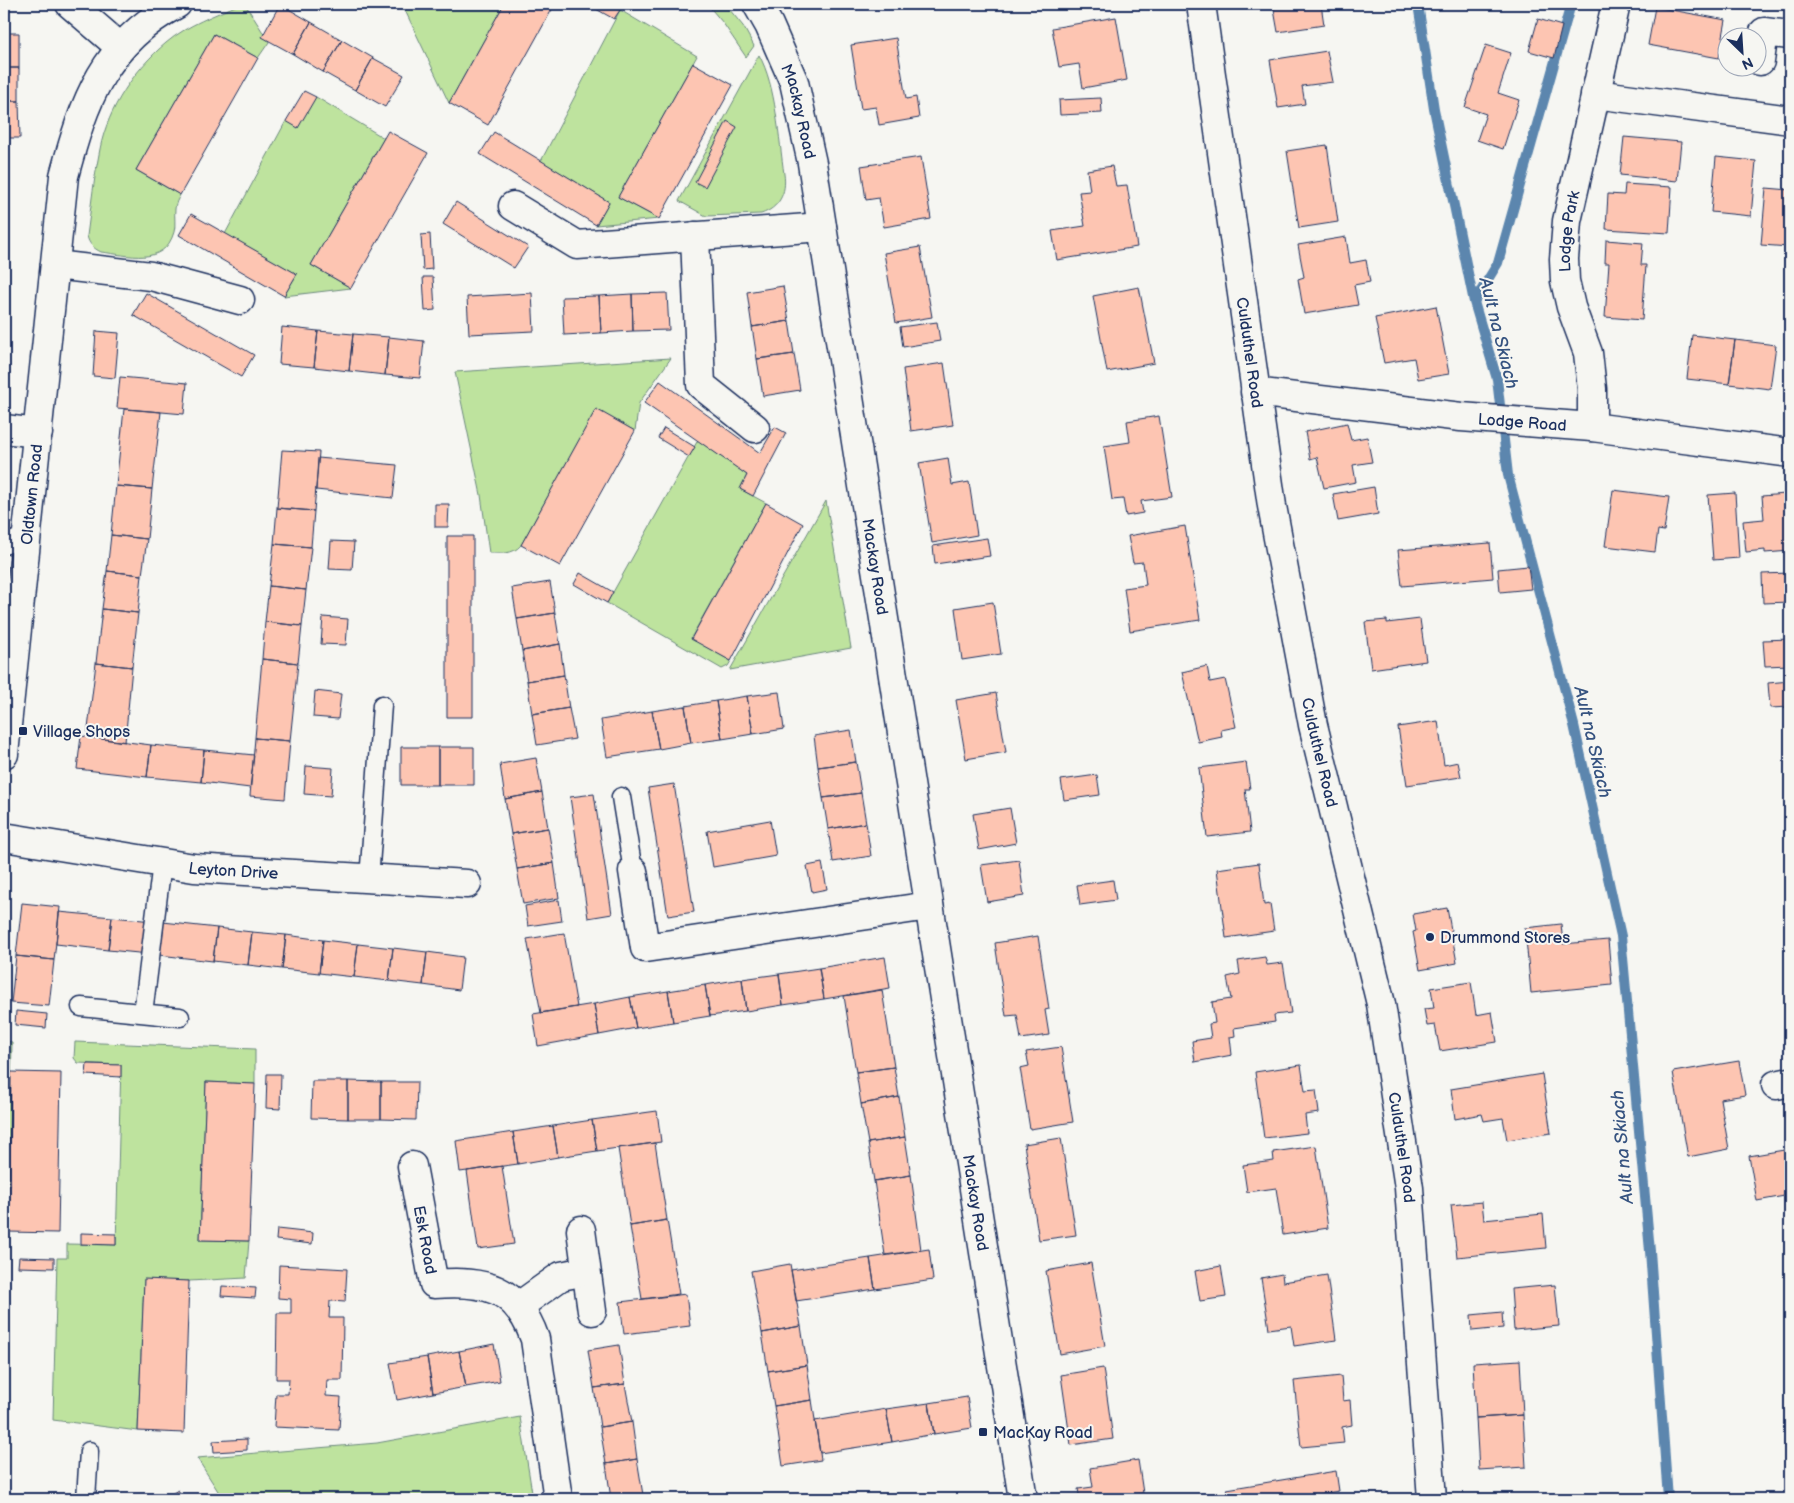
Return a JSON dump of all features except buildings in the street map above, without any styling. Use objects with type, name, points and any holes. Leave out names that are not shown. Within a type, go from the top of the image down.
[{"type":"street","points":[[70,4],[120,47],[160,13],[177,4]]},
{"type":"street","name":"Mackay Road","points":[[757,4],[769,25],[794,82],[812,163],[1023,1499]]},
{"type":"street","name":"Culduthel Road","points":[[1201,4],[1273,515],[1314,725],[1380,1004],[1409,1188],[1432,1499]]},
{"type":"street","name":"Lodge Park","points":[[1592,427],[1592,389],[1588,354],[1571,307],[1565,280],[1564,259],[1567,221],[1616,4]]},
{"type":"street","points":[[1766,32],[1790,35]]},
{"type":"street","name":"Oldtown Road","points":[[4,754],[15,540],[38,433],[64,176],[77,128],[100,74],[120,47]]},
{"type":"street","points":[[1595,94],[1790,120]]},
{"type":"street","points":[[513,206],[577,245],[822,227]]},
{"type":"street","points":[[695,236],[701,385],[755,428]]},
{"type":"street","points":[[55,265],[151,276],[240,300]]},
{"type":"street","name":"Lodge Road","points":[[1255,392],[1461,417],[1592,427],[1790,453]]},
{"type":"street","points":[[4,429],[38,433]]},
{"type":"street","name":"Leyton Drive","points":[[4,837],[194,868],[467,884]]},
{"type":"street","points":[[633,871],[645,948],[929,906]]},
{"type":"street","name":"Esk Road","points":[[412,1166],[434,1284],[462,1282],[482,1286],[505,1294],[519,1306],[529,1323],[535,1339],[558,1499]]},
{"type":"street","points":[[581,1230],[592,1310]]},
{"type":"street","points":[[519,1306],[561,1276],[586,1271]]},
{"type":"lane","points":[[369,879],[382,705]]},
{"type":"lane","points":[[621,797],[633,871]]},
{"type":"lane","points":[[143,1013],[162,863]]},
{"type":"lane","points":[[81,1007],[180,1017]]},
{"type":"lane","points":[[86,1499],[89,1451]]},
{"type":"green space","points":[[240,4],[245,4],[269,42],[258,58],[214,34],[136,170],[180,195],[175,207],[175,230],[169,243],[162,250],[144,256],[101,252],[90,244],[87,236],[100,149],[109,119],[116,104],[134,77],[166,43],[192,26]]},
{"type":"green space","points":[[402,4],[504,4],[449,103]]},
{"type":"green space","points":[[707,4],[725,4],[743,26],[754,46],[746,57],[723,23]]},
{"type":"green space","points":[[620,10],[697,56],[618,197],[659,219],[596,225],[609,202],[541,161]]},
{"type":"green space","points":[[759,55],[765,67],[776,113],[785,181],[783,193],[773,208],[761,214],[706,216],[679,201]]},
{"type":"green space","points":[[316,97],[384,138],[311,265],[351,288],[284,296],[297,274],[225,234],[286,121]]},
{"type":"green space","points":[[671,358],[639,403],[635,431],[596,410],[521,545],[511,552],[489,553],[481,495],[455,372]]},
{"type":"green space","points":[[698,440],[747,475],[740,489],[766,503],[691,638],[731,661],[728,666],[722,669],[607,603]]},
{"type":"green space","points":[[826,501],[851,648],[730,670]]},
{"type":"green space","points":[[4,1041],[12,1042],[8,1247],[4,1247]]},
{"type":"green space","points":[[75,1042],[255,1049],[255,1084],[206,1082],[200,1240],[249,1241],[246,1278],[189,1281],[144,1280],[138,1431],[53,1420],[57,1258],[67,1258],[67,1244],[116,1245],[121,1065],[78,1063],[74,1058]]},
{"type":"green space","points":[[520,1417],[533,1499],[223,1499],[197,1458],[377,1443]]},
{"type":"waterway","name":"Ault na Skiach","points":[[1418,4],[1434,109],[1474,302],[1497,379],[1508,475],[1574,725],[1621,936],[1650,1251],[1668,1499]]},
{"type":"waterway","points":[[1474,302],[1498,263],[1571,4]]},
{"type":"place","name":"Village Shops","points":[[23,731]]},
{"type":"place","name":"Drummond Stores","points":[[1430,937]]},
{"type":"place","name":"MacKay Road","points":[[983,1432]]}]
